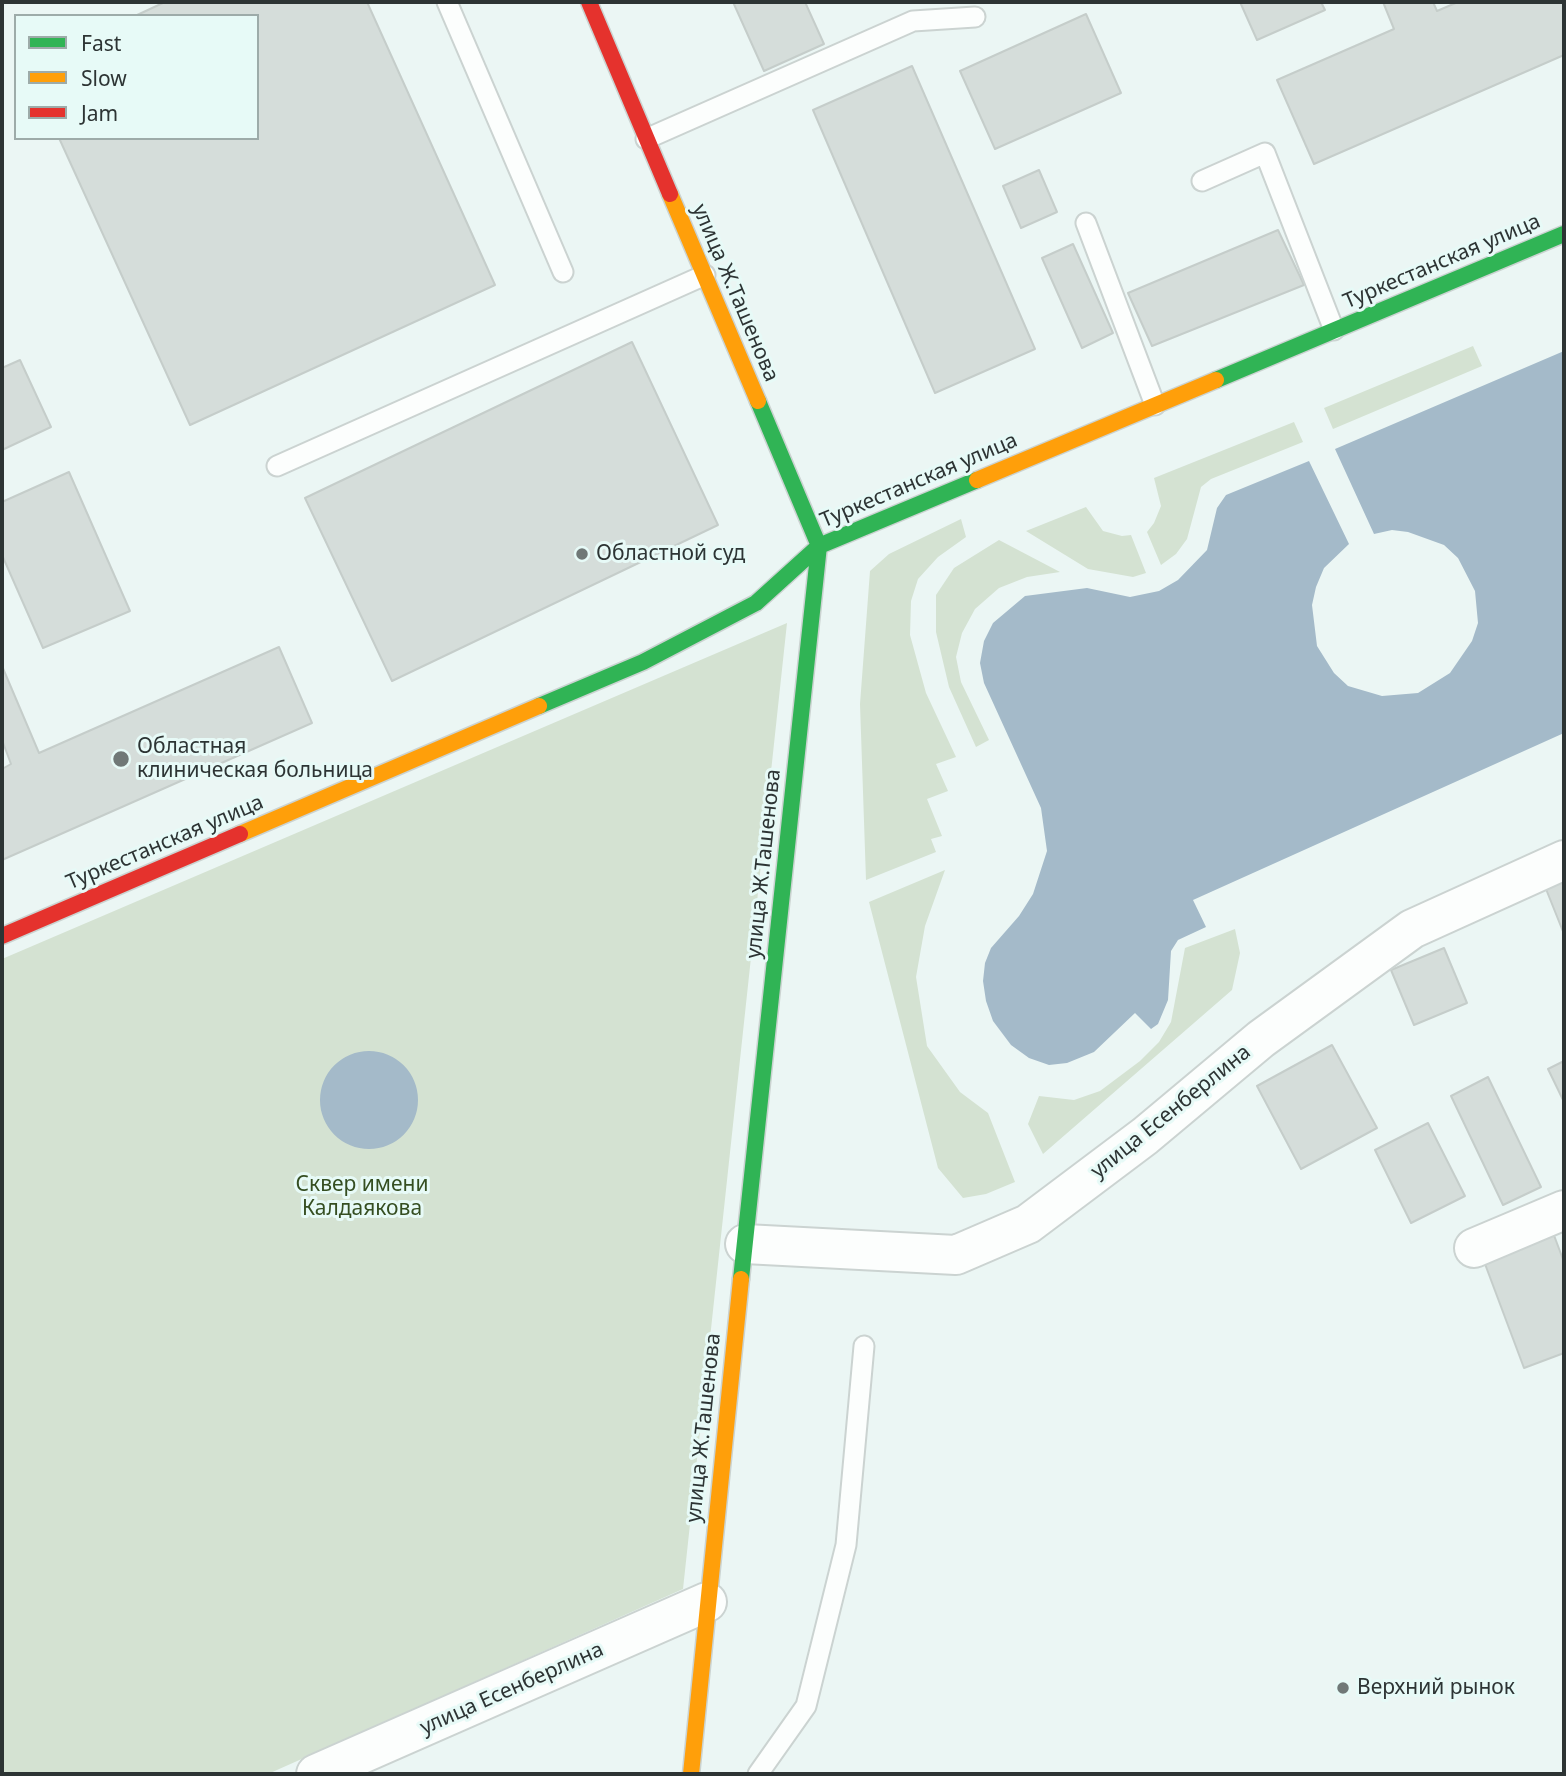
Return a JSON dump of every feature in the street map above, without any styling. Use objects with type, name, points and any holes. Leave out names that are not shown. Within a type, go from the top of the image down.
[{"type":"street","name":"улица Ж.Ташенова","points":[[589,2],[819,546],[707,1602],[698,1729],[691,1774]]},
{"type":"street","name":"Туркестанская улица","points":[[2,936],[643,662],[756,603],[819,546],[1564,234]]},
{"type":"street","name":"улица Есенберлина","points":[[745,1244],[956,1255],[1028,1224],[1145,1136],[1261,1039],[1412,929],[1564,860]]},
{"type":"street","points":[[1474,1248],[1564,1210]]},
{"type":"street","name":"улица Есенберлина","points":[[316,1774],[707,1602]]},
{"type":"lane","points":[[447,2],[563,272]]},
{"type":"lane","points":[[646,139],[913,21],[975,17]]},
{"type":"lane","points":[[1202,181],[1265,153],[1334,330]]},
{"type":"lane","points":[[1086,223],[1155,405]]},
{"type":"lane","points":[[277,466],[705,275]]},
{"type":"lane","points":[[758,1774],[806,1706],[846,1545],[864,1346]]},
{"type":"green space","points":[[1473,346],[1482,366],[1333,429],[1324,408]]},
{"type":"green space","points":[[1294,422],[1303,442],[1211,479],[1201,487],[1187,539],[1176,554],[1161,565],[1147,532],[1161,506],[1154,478]]},
{"type":"green space","points":[[1086,507],[1103,531],[1122,536],[1131,535],[1146,573],[1133,577],[1088,569],[1026,531]]},
{"type":"green space","points":[[961,519],[966,537],[938,557],[918,579],[911,601],[910,635],[926,693],[956,757],[936,764],[948,791],[927,799],[942,836],[931,839],[936,852],[866,880],[860,704],[870,571],[889,554]]},
{"type":"green space","points":[[999,540],[1060,572],[1027,577],[999,588],[975,609],[962,633],[956,657],[961,682],[989,740],[976,747],[949,687],[936,632],[936,595],[954,568]]},
{"type":"green space","name":"Сквер имени Калдаякова","points":[[787,623],[683,1589],[268,1774],[2,1774],[2,959]]},
{"type":"green space","points":[[945,870],[925,926],[916,977],[927,1046],[960,1092],[988,1113],[1015,1182],[986,1194],[963,1198],[938,1168],[869,902]]},
{"type":"green space","points":[[1235,929],[1240,953],[1232,990],[1043,1154],[1028,1124],[1039,1096],[1074,1100],[1100,1091],[1140,1061],[1159,1042],[1171,1022],[1185,948]]},
{"type":"water","points":[[1564,351],[1564,733],[1193,900],[1206,927],[1178,940],[1171,951],[1168,1000],[1158,1024],[1151,1029],[1135,1013],[1094,1052],[1067,1063],[1049,1065],[1029,1058],[1011,1045],[993,1021],[986,1001],[983,981],[985,963],[991,948],[1019,916],[1033,894],[1047,851],[1041,808],[984,683],[980,663],[984,641],[993,623],[1025,596],[1087,588],[1130,597],[1159,591],[1178,580],[1207,550],[1217,508],[1226,495],[1309,461],[1349,544],[1324,568],[1316,587],[1312,605],[1317,646],[1334,673],[1348,686],[1382,696],[1418,693],[1450,673],[1472,641],[1478,623],[1475,591],[1458,558],[1444,545],[1408,532],[1392,530],[1374,534],[1335,449]]},
{"type":"water","points":[[369,1051],[388,1055],[404,1065],[414,1081],[418,1100],[414,1119],[404,1135],[388,1145],[369,1149],[350,1145],[334,1135],[324,1119],[320,1100],[324,1081],[334,1065],[350,1055]]},
{"type":"building","points":[[165,2],[367,2],[495,285],[190,425],[60,140],[259,140],[259,14],[139,14]]},
{"type":"building","points":[[733,2],[805,2],[824,44],[764,71]]},
{"type":"building","points":[[1240,2],[1321,2],[1325,10],[1257,40]]},
{"type":"building","points":[[1383,2],[1433,2],[1437,11],[1458,2],[1564,2],[1564,55],[1314,164],[1277,80],[1394,29]]},
{"type":"building","points":[[1086,14],[1121,93],[995,149],[960,71]]},
{"type":"building","points":[[912,66],[1035,349],[935,393],[813,110]]},
{"type":"building","points":[[1039,170],[1057,212],[1021,228],[1003,186]]},
{"type":"building","points":[[1278,230],[1304,285],[1152,346],[1128,293]]},
{"type":"building","points":[[1073,244],[1113,333],[1082,348],[1042,258]]},
{"type":"building","points":[[632,342],[718,525],[392,681],[305,498]]},
{"type":"building","points":[[20,360],[51,427],[2,450],[2,368]]},
{"type":"building","points":[[69,472],[130,611],[43,648],[2,555],[2,502]]},
{"type":"building","name":"Областная клиническая больница","points":[[279,647],[312,723],[2,860],[2,769],[11,764],[2,740],[2,666],[39,753]]},
{"type":"building","points":[[1564,881],[1564,934],[1546,889]]},
{"type":"building","points":[[1444,948],[1467,1003],[1414,1025],[1391,970]]},
{"type":"building","points":[[1332,1045],[1377,1128],[1301,1169],[1257,1086]]},
{"type":"building","points":[[1564,1061],[1564,1102],[1548,1069]]},
{"type":"building","points":[[1488,1077],[1541,1187],[1503,1205],[1451,1096]]},
{"type":"building","points":[[1428,1123],[1465,1196],[1411,1223],[1375,1150]]},
{"type":"building","points":[[1552,1230],[1564,1262],[1564,1353],[1524,1368],[1482,1256]]},
{"type":"traffic: fast","points":[[1216,380],[1564,234]]},
{"type":"traffic: fast","points":[[741,1279],[819,546],[758,401]]},
{"type":"traffic: fast","points":[[539,706],[643,662],[756,603],[819,546],[977,480]]},
{"type":"traffic: slow","points":[[670,194],[758,401]]},
{"type":"traffic: slow","points":[[977,480],[1216,380]]},
{"type":"traffic: slow","points":[[240,834],[539,706]]},
{"type":"traffic: slow","points":[[691,1774],[741,1279]]},
{"type":"traffic: jam","points":[[589,2],[670,194]]},
{"type":"traffic: jam","points":[[2,936],[240,834]]},
{"type":"place","name":"Областной суд","points":[[582,554]]},
{"type":"place","name":"Областная клиническая больница","points":[[121,759]]},
{"type":"place","name":"Верхний рынок","points":[[1343,1688]]}]
